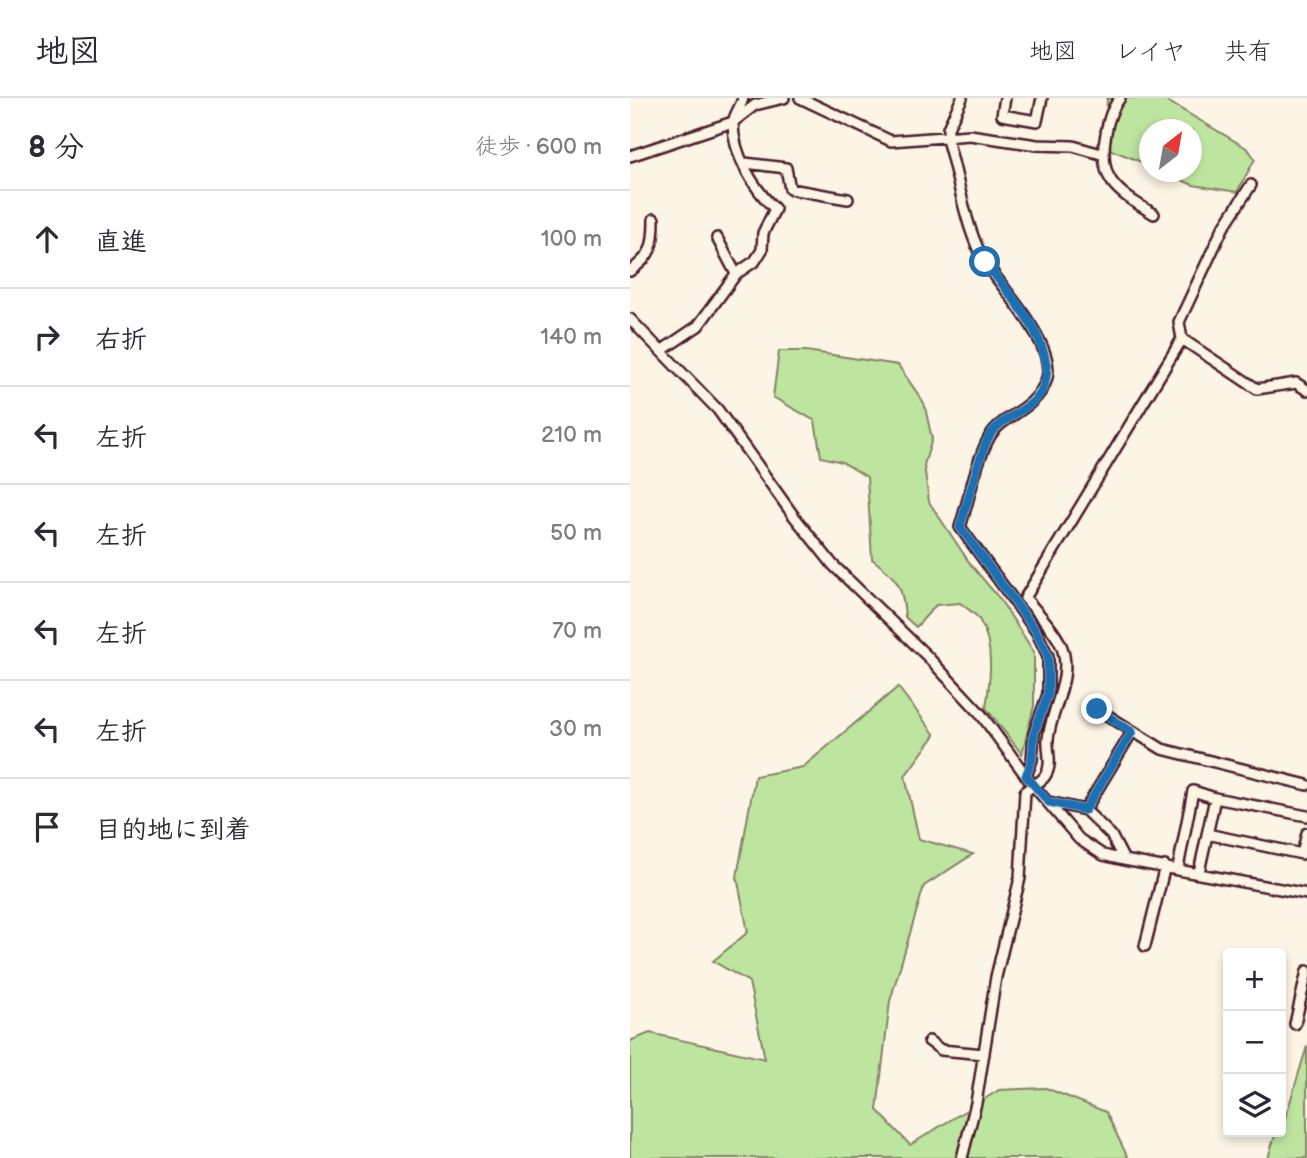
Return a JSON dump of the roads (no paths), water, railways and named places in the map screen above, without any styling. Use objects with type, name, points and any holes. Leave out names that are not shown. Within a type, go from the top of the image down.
[{"type":"street","points":[[661,351],[698,326],[736,274],[755,261],[762,250],[763,233],[775,209],[757,192],[744,163],[733,122],[743,98]]},
{"type":"street","points":[[630,156],[733,122],[755,105],[784,98]]},
{"type":"street","points":[[800,98],[891,141],[970,135],[1037,145],[1073,146],[1101,154]]},
{"type":"street","points":[[962,98],[947,128],[976,242],[985,262],[1027,319],[1047,363],[1048,378],[1038,396],[991,434],[960,527],[1036,631],[1048,656],[1048,694],[1034,733],[1029,780],[1025,792],[1020,878],[996,977],[976,1103],[962,1158]]},
{"type":"street","points":[[1005,98],[1002,115],[1037,121],[1042,98]]},
{"type":"street","points":[[1120,98],[1113,107],[1101,154],[1105,172],[1117,189],[1154,214]]},
{"type":"street","points":[[744,163],[786,168],[790,189],[848,199]]},
{"type":"street","points":[[1029,780],[1044,779],[1050,766],[1047,743],[1051,716],[1062,689],[1065,664],[1060,645],[1025,598],[1182,339],[1179,322],[1223,228],[1251,185]]},
{"type":"street","points":[[630,271],[648,258],[654,246],[654,219]]},
{"type":"street","points":[[717,238],[736,274]]},
{"type":"street","points":[[630,318],[718,410],[793,514],[834,565],[927,656],[980,713],[1029,780],[1079,839],[1103,855],[1307,894]]},
{"type":"street","points":[[1182,339],[1257,389],[1296,383],[1307,390]]},
{"type":"street","points":[[1097,709],[1162,749],[1307,785]]},
{"type":"street","points":[[1085,810],[1132,732]]},
{"type":"street","points":[[1178,868],[1193,791],[1215,798],[1307,816]]},
{"type":"street","points":[[1199,873],[1215,798]]},
{"type":"street","points":[[1049,802],[1085,810],[1111,835],[1124,860]]},
{"type":"street","points":[[1207,834],[1302,854],[1307,833]]},
{"type":"street","points":[[1145,946],[1165,866]]},
{"type":"street","points":[[1295,1024],[1307,971]]},
{"type":"street","points":[[929,1041],[942,1050],[984,1054]]}]
